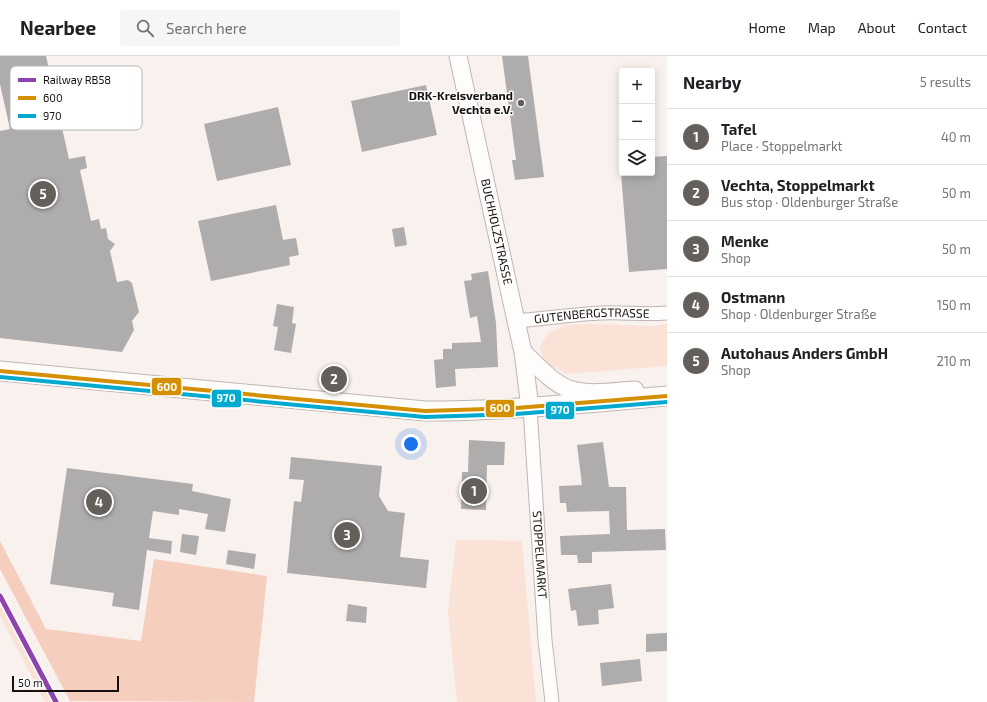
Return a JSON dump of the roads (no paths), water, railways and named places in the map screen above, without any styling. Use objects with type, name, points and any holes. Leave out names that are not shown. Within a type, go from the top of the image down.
[{"type":"main road","points":[[0,371],[408,410],[479,411],[667,396]]},
{"type":"street","name":"BUCHHOLZSTRASSE","points":[[458,56],[523,352],[530,408]]},
{"type":"street","name":"GUTENBERGSTRASSE","points":[[516,321],[567,315],[604,313],[645,315],[667,313]]},
{"type":"street","points":[[523,352],[556,381],[568,389],[587,392],[667,389]]},
{"type":"street","name":"STOPPELMARKT","points":[[530,408],[536,529],[545,640],[552,702]]},
{"type":"rail line","name":"RB58","points":[[0,596],[56,702]]},
{"type":"place","name":"DRK-Kreisverband Vechta e.V.","points":[[521,103]]},
{"type":"place","name":"Autohaus Anders GmbH","points":[[43,194]]},
{"type":"place","name":"Vechta, Stoppelmarkt","points":[[334,379]]},
{"type":"place","name":"Tafel","points":[[474,491]]},
{"type":"place","name":"Ostmann","points":[[99,502]]},
{"type":"place","name":"Menke","points":[[347,535]]}]
